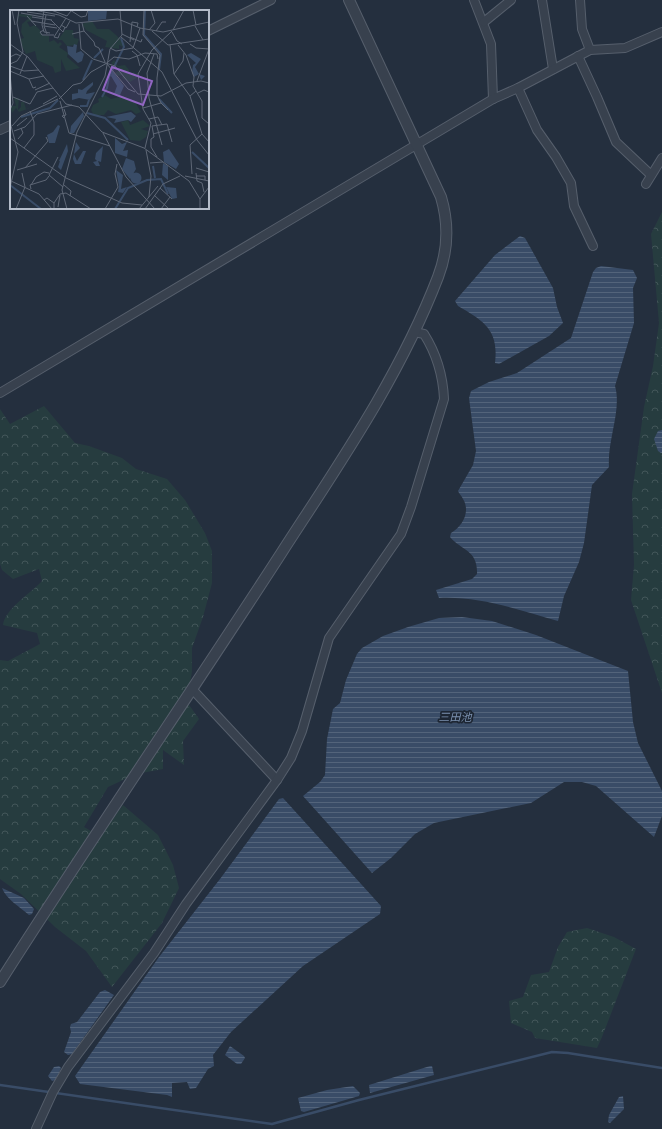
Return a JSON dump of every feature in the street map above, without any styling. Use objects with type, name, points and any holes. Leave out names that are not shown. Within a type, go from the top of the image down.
[{"type":"street","points":[[209,31],[271,0]]},
{"type":"street","points":[[0,982],[193,690],[380,398],[414,332],[439,276],[444,257],[448,228],[441,197],[349,0]]},
{"type":"street","points":[[474,0],[484,22],[491,44],[493,99]]},
{"type":"street","points":[[484,22],[510,0]]},
{"type":"street","points":[[542,0],[553,69]]},
{"type":"street","points":[[580,0],[582,29],[590,50]]},
{"type":"street","points":[[0,393],[493,99],[518,88],[590,50],[625,48],[662,32]]},
{"type":"street","points":[[578,56],[616,142],[650,175]]},
{"type":"street","points":[[518,88],[537,130],[556,157],[571,183],[574,206],[593,246]]},
{"type":"street","points":[[0,130],[10,125]]},
{"type":"street","points":[[646,184],[650,175],[662,158]]},
{"type":"street","points":[[36,1129],[53,1092],[68,1067],[154,953],[186,904],[277,780],[291,758],[302,731],[329,638],[401,534],[438,424],[444,399],[443,381],[430,343],[424,334],[414,332]]},
{"type":"street","points":[[193,690],[277,780]]},
{"type":"green space","points":[[662,212],[662,693],[631,600],[634,565],[632,494],[644,407],[653,366],[659,323],[651,234]]},
{"type":"green space","points":[[44,406],[75,443],[89,446],[122,458],[136,469],[167,479],[185,500],[205,533],[212,551],[212,583],[203,617],[192,648],[192,671],[187,702],[199,719],[183,741],[184,765],[163,750],[163,769],[136,774],[108,787],[84,827],[100,836],[123,805],[158,835],[173,865],[179,888],[162,923],[112,987],[86,951],[55,927],[21,894],[0,879],[0,660],[8,661],[40,644],[37,633],[3,625],[8,613],[13,607],[42,581],[39,569],[13,579],[2,570],[0,564],[0,409],[10,424]]},
{"type":"green space","points":[[587,928],[614,937],[636,949],[597,1048],[535,1038],[532,1032],[511,1023],[509,1001],[523,997],[531,975],[549,972],[558,947],[567,932]]},
{"type":"water","points":[[520,236],[525,238],[553,288],[557,307],[563,323],[549,336],[499,364],[495,363],[495,342],[488,328],[482,322],[458,306],[455,301],[495,255]]},
{"type":"water","points":[[601,266],[633,270],[637,278],[633,288],[634,323],[615,386],[617,405],[610,446],[609,467],[592,485],[584,543],[579,562],[564,596],[558,621],[484,601],[439,598],[436,590],[472,579],[477,574],[477,566],[472,555],[450,537],[451,533],[462,523],[466,514],[463,498],[458,491],[473,465],[476,451],[469,398],[471,391],[489,382],[517,373],[571,338],[593,272],[596,268]]},
{"type":"water","points":[[662,430],[661,453],[658,451],[654,439],[658,431]]},
{"type":"water","name":"三田池","points":[[462,617],[492,621],[536,635],[628,671],[633,722],[638,743],[662,791],[662,816],[654,837],[596,786],[582,782],[564,782],[531,803],[434,823],[415,834],[391,858],[372,873],[303,796],[320,782],[325,775],[327,739],[333,709],[340,703],[346,680],[357,654],[362,648],[383,636],[408,627],[439,618]]},
{"type":"water","points":[[283,798],[381,906],[380,914],[303,966],[231,1032],[213,1055],[214,1066],[208,1069],[196,1088],[190,1089],[187,1082],[172,1083],[172,1097],[167,1095],[80,1084],[75,1076],[159,957],[220,879],[279,799]]},
{"type":"water","points":[[2,888],[24,898],[34,909],[32,914],[29,915],[14,903]]},
{"type":"water","points":[[105,990],[114,995],[72,1054],[68,1055],[64,1052],[71,1032],[71,1024],[77,1022],[100,992]]},
{"type":"water","points":[[230,1046],[244,1056],[245,1058],[241,1064],[237,1064],[225,1055]]},
{"type":"water","points":[[59,1066],[61,1068],[56,1080],[52,1081],[48,1076],[54,1067]]},
{"type":"water","points":[[432,1066],[434,1075],[370,1093],[369,1085]]},
{"type":"water","points":[[353,1086],[360,1093],[359,1096],[304,1112],[301,1111],[298,1098],[327,1090]]},
{"type":"water","points":[[623,1096],[624,1109],[610,1123],[608,1122],[609,1115],[619,1097]]},
{"type":"waterway","points":[[0,1085],[272,1124],[359,1100],[552,1052],[568,1053],[662,1068]]}]
